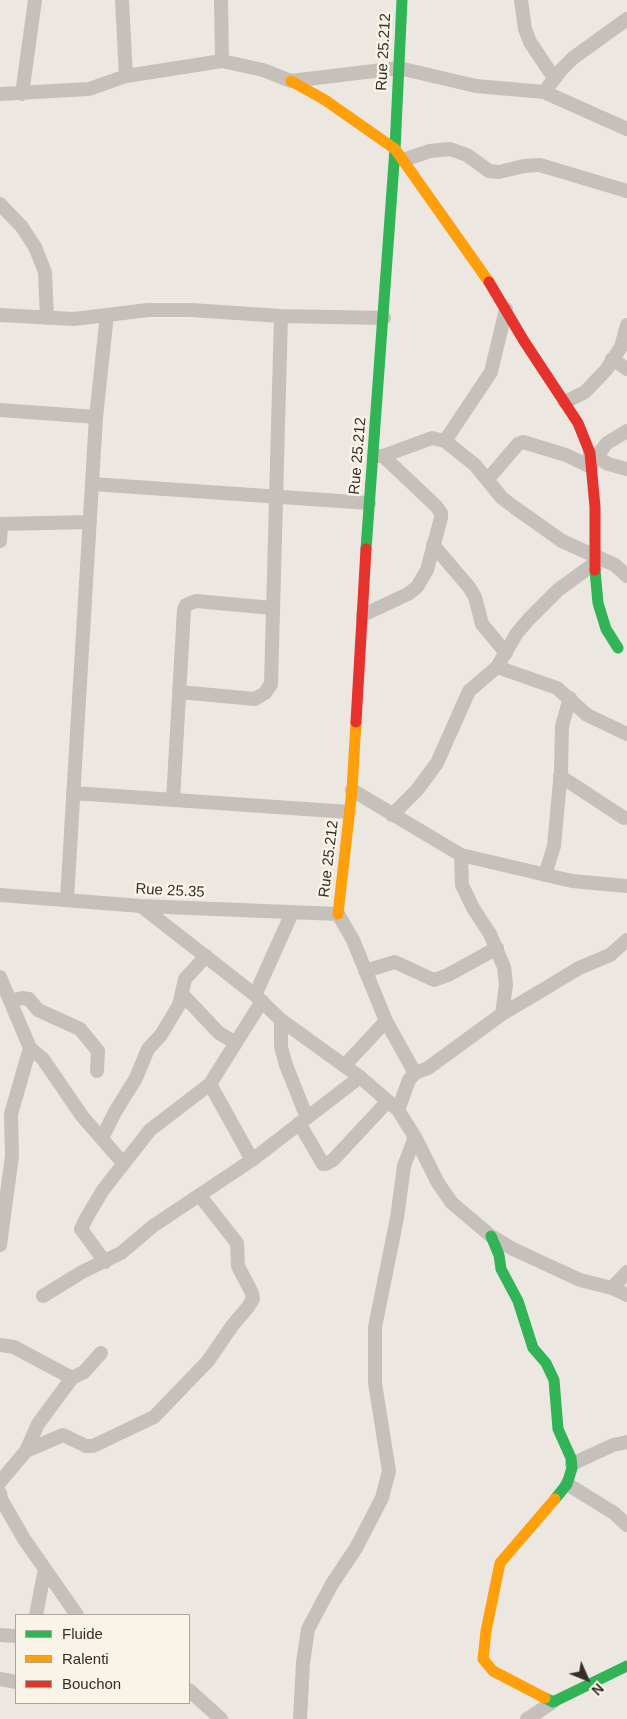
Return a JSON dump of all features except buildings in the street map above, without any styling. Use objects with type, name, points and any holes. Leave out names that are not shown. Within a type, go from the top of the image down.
[{"type":"street","points":[[22,94],[35,0]]},
{"type":"street","points":[[122,0],[126,76]]},
{"type":"street","points":[[221,0],[222,61]]},
{"type":"street","name":"Rue 25.212","points":[[338,914],[352,790],[369,503],[378,456],[384,318],[399,155],[399,68],[402,0]]},
{"type":"street","points":[[521,0],[525,29],[530,42],[554,78]]},
{"type":"street","points":[[544,92],[573,58],[627,19]]},
{"type":"street","points":[[0,94],[89,89],[126,76],[222,61],[263,70],[325,100],[399,155],[506,309],[582,430],[593,459],[595,507],[594,560],[598,603],[606,629],[618,648]]},
{"type":"street","points":[[291,82],[399,68],[476,86],[544,92],[627,129]]},
{"type":"street","points":[[399,155],[450,149],[467,155],[489,171],[499,172],[524,166],[540,166],[627,191]]},
{"type":"street","points":[[0,204],[22,227],[35,247],[45,272],[47,318]]},
{"type":"street","points":[[445,441],[490,372],[506,309]]},
{"type":"street","points":[[0,315],[74,319],[148,310],[191,310],[281,316],[384,318]]},
{"type":"street","points":[[67,899],[96,417],[108,316]]},
{"type":"street","points":[[179,692],[254,698],[265,693],[271,684],[281,316]]},
{"type":"street","points":[[565,402],[591,387],[621,347],[627,325]]},
{"type":"street","points":[[612,359],[627,369]]},
{"type":"street","points":[[0,410],[96,417]]},
{"type":"street","points":[[593,459],[607,443],[627,431]]},
{"type":"street","points":[[363,615],[408,594],[417,587],[427,570],[441,513],[378,456],[432,438],[445,441],[462,453],[488,478],[502,498],[514,508],[562,541],[594,560],[615,565],[627,576]]},
{"type":"street","points":[[488,478],[518,444],[523,442],[627,468]]},
{"type":"street","points":[[92,484],[369,503]]},
{"type":"street","points":[[0,541],[0,524],[90,522]]},
{"type":"street","points":[[433,545],[469,587],[475,597],[482,624],[506,654]]},
{"type":"street","points":[[392,815],[417,790],[437,763],[469,691],[497,667],[517,633],[535,614],[558,590],[594,560]]},
{"type":"street","points":[[174,800],[183,616],[186,605],[196,601],[272,608]]},
{"type":"street","points":[[497,667],[557,688],[587,715],[627,734]]},
{"type":"street","points":[[545,875],[554,846],[562,726],[570,698]]},
{"type":"street","points":[[560,776],[624,818]]},
{"type":"street","points":[[352,790],[461,855],[545,875],[599,885],[627,886]]},
{"type":"street","points":[[73,793],[349,812]]},
{"type":"street","points":[[461,855],[462,885],[497,948],[504,966],[506,985],[502,1014]]},
{"type":"street","name":"Rue 25.35","points":[[0,895],[141,906],[338,914]]},
{"type":"street","points":[[141,906],[258,998],[281,1020],[345,1065],[393,1105],[415,1137],[438,1183],[452,1203],[491,1236],[550,1268],[580,1280],[627,1294]]},
{"type":"street","points":[[104,1262],[81,1229],[103,1190],[150,1130],[210,1084],[236,1043],[258,998],[292,913]]},
{"type":"street","points":[[338,914],[353,940],[386,1021],[415,1074]]},
{"type":"street","points":[[281,1020],[281,1047],[303,1121],[323,1164],[329,1163],[393,1105],[415,1074],[428,1068],[502,1014],[579,968],[610,956],[627,940]]},
{"type":"street","points":[[365,972],[395,962],[434,980],[448,975],[497,948]]},
{"type":"street","points":[[102,1138],[115,1112],[136,1078],[148,1049],[161,1035],[183,995],[185,979],[206,956]]},
{"type":"street","points":[[0,977],[30,1048],[42,1059],[82,1116],[123,1163]]},
{"type":"street","points":[[183,995],[219,1033],[236,1043]]},
{"type":"street","points":[[10,1001],[22,998],[29,999],[38,1010],[80,1029],[98,1051],[97,1071]]},
{"type":"street","points":[[345,1065],[386,1021]]},
{"type":"street","points":[[0,1245],[12,1156],[6,1116],[30,1048]]},
{"type":"street","points":[[43,1296],[82,1272],[121,1253],[153,1226],[252,1160],[360,1077]]},
{"type":"street","points":[[210,1084],[252,1160]]},
{"type":"street","points":[[300,1719],[303,1663],[308,1629],[332,1584],[356,1548],[382,1498],[390,1471],[375,1383],[375,1327],[404,1166],[415,1137]]},
{"type":"street","points":[[26,1451],[63,1435],[86,1446],[94,1446],[154,1417],[208,1361],[232,1326],[248,1307],[253,1299],[252,1293],[238,1266],[237,1243],[200,1196]]},
{"type":"street","points":[[491,1236],[499,1255],[502,1269],[518,1301],[534,1348],[546,1363],[554,1380],[558,1429],[572,1464],[566,1484],[528,1532],[505,1555],[500,1563],[483,1648],[483,1659],[493,1670],[553,1702]]},
{"type":"street","points":[[612,1288],[627,1272]]},
{"type":"street","points":[[0,1345],[14,1347],[72,1378]]},
{"type":"street","points":[[0,1482],[26,1451],[38,1424],[72,1378],[84,1372],[101,1353]]},
{"type":"street","points":[[572,1464],[613,1445],[627,1442]]},
{"type":"street","points":[[566,1484],[614,1513],[627,1525]]},
{"type":"street","points":[[0,1497],[24,1539],[76,1614]]},
{"type":"street","points":[[36,1614],[45,1569]]},
{"type":"street","points":[[0,1635],[15,1636]]},
{"type":"street","points":[[528,1719],[553,1702],[627,1666]]},
{"type":"street","points":[[0,1679],[15,1682]]},
{"type":"street","points":[[195,1699],[221,1719]]},
{"type":"traffic: fast","points":[[366,549],[395,149],[402,0]]},
{"type":"traffic: fast","points":[[595,570],[598,603],[606,629],[618,648]]},
{"type":"traffic: fast","points":[[491,1236],[499,1255],[501,1269],[518,1301],[533,1348],[546,1363],[554,1380],[558,1429],[571,1458],[572,1468],[567,1484],[555,1499]]},
{"type":"traffic: fast","points":[[545,1698],[553,1702],[627,1666]]},
{"type":"traffic: slow","points":[[291,81],[325,100],[395,149],[489,282]]},
{"type":"traffic: slow","points":[[338,914],[352,790],[356,722]]},
{"type":"traffic: slow","points":[[545,1698],[493,1671],[483,1659],[486,1631],[500,1563],[555,1499]]},
{"type":"traffic: jam","points":[[489,282],[524,341],[578,423],[590,453],[595,507],[595,570]]},
{"type":"traffic: jam","points":[[356,722],[366,549]]}]
